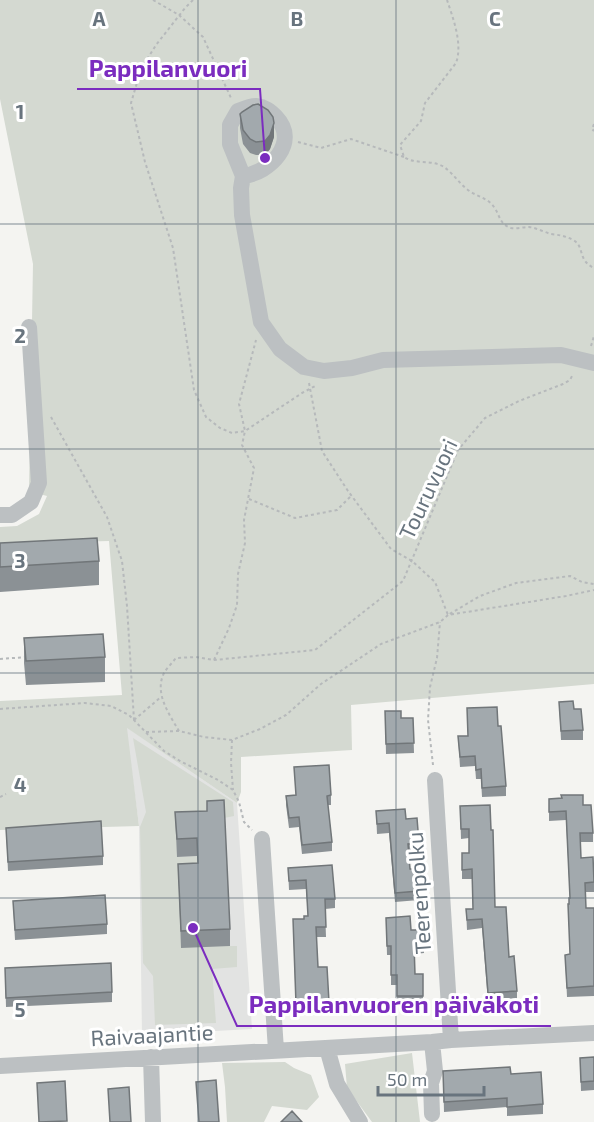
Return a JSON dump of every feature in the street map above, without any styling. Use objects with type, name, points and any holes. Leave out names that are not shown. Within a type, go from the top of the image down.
[{"type":"street","points":[[243,176],[251,175],[271,164],[281,153],[285,138],[281,122],[269,110],[254,106],[238,111],[230,125],[230,144],[243,176],[242,215],[261,322],[280,350],[304,367],[324,371],[352,368],[383,360],[561,355],[594,363]]},
{"type":"street","points":[[0,515],[12,515],[31,502],[39,483],[29,327]]},
{"type":"street","name":"Teerenpolku","points":[[435,780],[451,1040]]},
{"type":"street","points":[[262,839],[276,1050]]},
{"type":"street","name":"Raivaajantie","points":[[0,1066],[594,1033]]},
{"type":"street","points":[[432,1042],[435,1071],[431,1083],[432,1114]]},
{"type":"street","points":[[327,1048],[337,1084],[360,1122]]},
{"type":"street","points":[[150,1057],[153,1122]]},
{"type":"path","points":[[153,0],[179,15],[203,37],[238,111]]},
{"type":"path","points":[[194,0],[179,15],[141,69],[131,103],[145,162],[173,248],[194,390],[206,417],[220,428],[232,433],[245,431],[318,385]]},
{"type":"path","points":[[404,158],[400,145],[421,121],[425,103],[458,58],[459,38],[447,0]]},
{"type":"path","points":[[594,124],[592,129],[594,131]]},
{"type":"path","points":[[285,138],[321,148],[351,139],[409,161],[434,162],[444,167],[470,192],[490,202],[500,222],[513,229],[528,227],[575,240],[579,244],[585,261],[594,268]]},
{"type":"path","points":[[214,660],[237,605],[238,574],[245,543],[244,520],[255,468],[242,445],[245,431],[239,404],[261,322]]},
{"type":"path","name":"Touruvuori","points":[[161,697],[164,674],[176,658],[196,657],[214,660],[315,650],[403,581],[458,450],[485,418],[570,380],[574,375],[569,368]]},
{"type":"path","points":[[310,389],[322,451],[351,496],[391,549],[412,561],[435,582],[448,615]]},
{"type":"path","points":[[34,407],[52,417],[107,517],[122,561],[134,720]]},
{"type":"path","points":[[249,499],[295,518],[337,510],[351,496]]},
{"type":"path","points":[[146,732],[179,731],[232,741],[286,715],[321,684],[381,644],[440,622],[480,596],[516,583],[570,576],[582,582],[594,584]]},
{"type":"path","points":[[448,615],[594,590]]},
{"type":"path","points":[[435,780],[428,720],[430,687],[437,658],[440,622]]},
{"type":"path","points":[[0,659],[36,656]]},
{"type":"path","points":[[134,720],[161,697],[179,731]]},
{"type":"path","points":[[0,709],[86,703],[111,706],[134,720],[172,756],[233,790]]},
{"type":"path","points":[[232,741],[233,790],[244,822],[262,839]]},
{"type":"path","points":[[0,797],[6,794]]},
{"type":"shaded area","points":[[0,0],[594,0],[594,684],[351,705],[352,750],[241,757],[241,792],[237,803],[127,728],[139,826],[0,830],[0,701],[122,695],[109,541],[0,544],[0,527],[17,526],[39,514],[47,496],[29,491],[33,264],[0,99]]},
{"type":"shaded area","points":[[126,727],[237,803],[252,1029],[142,1035],[139,826]]},
{"type":"shaded area","points":[[133,738],[233,802],[234,816],[224,818],[177,857],[197,856],[198,881],[230,946],[237,946],[237,967],[212,969],[216,1023],[155,1025],[153,976],[143,963],[140,827],[146,812]]},
{"type":"shaded area","points":[[412,1053],[420,1122],[372,1122],[347,1088],[345,1064]]},
{"type":"shaded area","points":[[285,1062],[311,1075],[319,1097],[307,1110],[272,1106],[264,1122],[227,1122],[222,1063]]},
{"type":"building","points":[[258,104],[268,110],[274,123],[265,141],[256,142],[250,139],[243,130],[240,114]]},
{"type":"building","points":[[97,538],[99,561],[0,567],[0,543]]},
{"type":"building","points":[[103,634],[105,657],[26,661],[24,638]]},
{"type":"building","points":[[573,701],[574,709],[581,709],[583,730],[561,731],[559,702]]},
{"type":"building","points":[[497,707],[498,726],[501,726],[506,786],[482,788],[481,769],[476,770],[475,756],[460,757],[458,736],[468,736],[467,708]]},
{"type":"building","points":[[385,711],[401,711],[401,718],[413,718],[414,743],[386,744]]},
{"type":"building","points":[[329,765],[331,795],[327,796],[332,842],[302,845],[299,817],[289,818],[286,796],[296,795],[294,767]]},
{"type":"building","points":[[561,795],[583,795],[583,805],[591,805],[593,833],[580,833],[581,858],[593,857],[594,882],[585,883],[586,908],[594,908],[594,986],[567,988],[565,955],[570,954],[568,904],[570,898],[566,811],[549,812],[549,799],[562,798]]},
{"type":"building","points":[[224,800],[230,929],[181,931],[178,864],[198,863],[197,838],[177,839],[175,812],[207,811],[207,801]]},
{"type":"building","points":[[490,805],[495,907],[506,907],[509,957],[514,956],[517,991],[488,993],[482,919],[467,920],[466,909],[473,909],[472,869],[462,870],[462,853],[469,853],[469,829],[461,829],[460,806]]},
{"type":"building","points":[[405,809],[406,819],[417,818],[419,843],[408,844],[410,869],[418,869],[419,891],[395,893],[389,823],[377,824],[376,811]]},
{"type":"building","points":[[101,821],[103,856],[8,862],[6,828]]},
{"type":"building","points":[[332,865],[335,899],[325,899],[326,927],[316,927],[318,967],[327,967],[329,1002],[296,1004],[293,919],[304,919],[304,916],[308,916],[306,880],[289,881],[288,868]]},
{"type":"building","points":[[105,895],[107,924],[15,930],[13,901]]},
{"type":"building","points":[[410,916],[411,930],[423,930],[424,944],[414,944],[415,974],[423,974],[423,996],[397,996],[397,975],[391,975],[391,946],[387,946],[386,918]]},
{"type":"building","points":[[111,963],[112,992],[6,998],[5,968]]},
{"type":"building","points":[[594,1057],[594,1081],[581,1082],[580,1058]]},
{"type":"building","points":[[510,1067],[511,1074],[541,1072],[543,1104],[507,1107],[507,1098],[444,1102],[443,1071]]},
{"type":"building","points":[[216,1080],[219,1122],[199,1122],[196,1082]]},
{"type":"building","points":[[65,1081],[67,1121],[39,1122],[37,1083]]},
{"type":"building","points":[[129,1087],[131,1122],[110,1122],[108,1089]]},
{"type":"building","points":[[292,1111],[302,1122],[281,1122]]},
{"type":"place","name":"Pappilanvuori","points":[[265,158]]},
{"type":"place","name":"Pappilanvuoren päiväkoti","points":[[193,928]]}]
